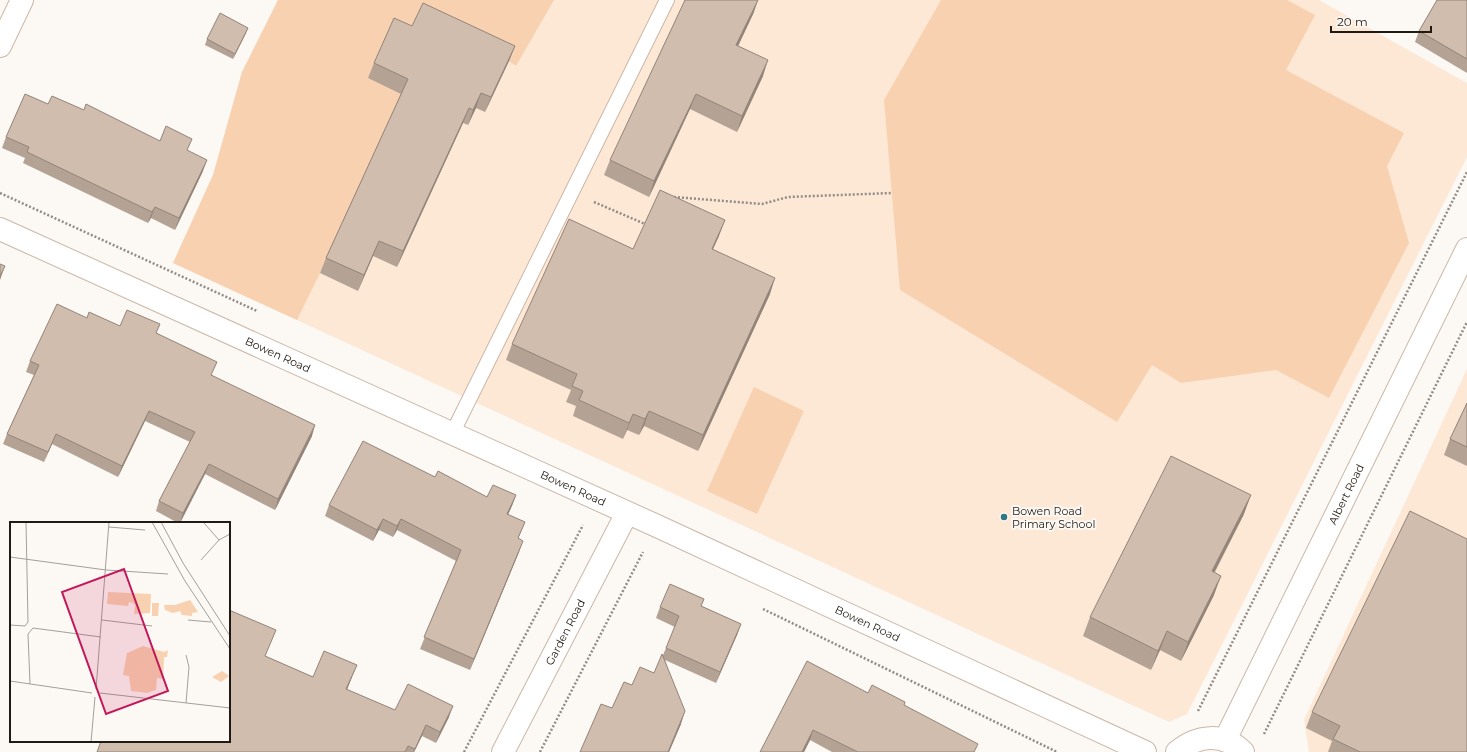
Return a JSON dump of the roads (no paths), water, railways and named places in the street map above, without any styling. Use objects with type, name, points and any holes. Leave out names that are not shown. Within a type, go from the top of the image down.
[{"type":"street","points":[[0,46],[22,0]]},
{"type":"street","name":"Bowen Road","points":[[0,229],[627,513],[1145,752]]},
{"type":"street","name":"Albert Road","points":[[1234,746],[1467,249]]},
{"type":"street","name":"Garden Road","points":[[504,752],[627,513]]},
{"type":"street","points":[[1177,752],[1187,744],[1199,739],[1212,737],[1234,746]]},
{"type":"lane","points":[[452,434],[667,0]]},
{"type":"place","name":"Bowen Road Primary School","points":[[1004,517]]}]
